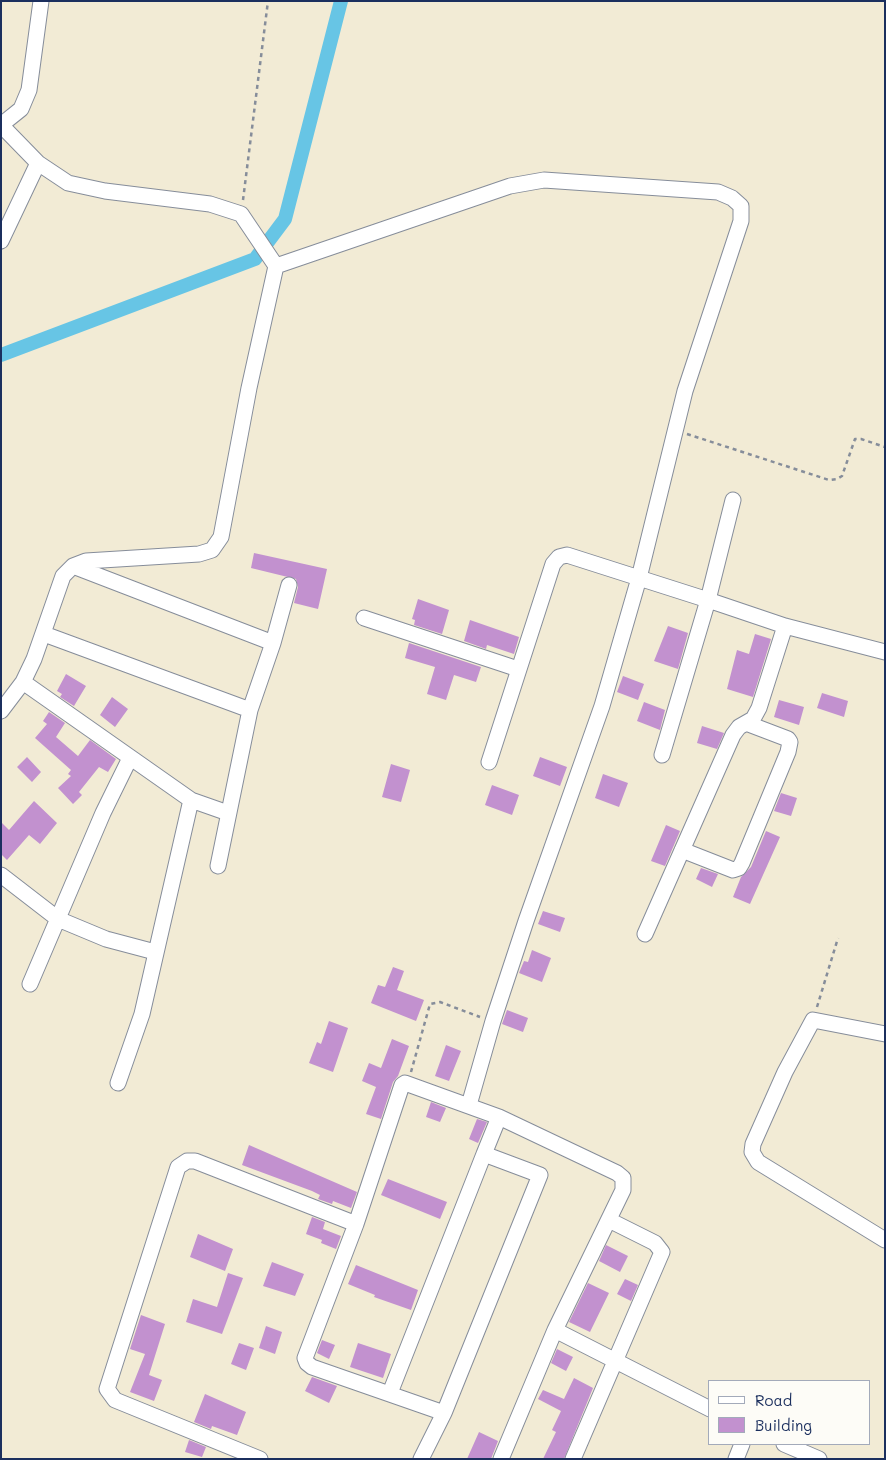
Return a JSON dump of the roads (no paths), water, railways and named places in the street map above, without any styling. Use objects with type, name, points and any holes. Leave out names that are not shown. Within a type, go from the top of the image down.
[{"type":"street","points":[[1,711],[23,682],[44,634],[63,576],[73,566],[86,562],[199,554],[212,550],[221,536],[273,262],[241,214],[210,204],[105,191],[68,183],[38,163],[1,125],[21,109],[29,90],[41,1]]},
{"type":"street","points":[[1,241],[38,163]]},
{"type":"street","points":[[273,262],[492,192],[544,180],[718,192],[732,198],[741,206],[741,220],[686,391],[638,578],[602,706],[493,1022],[469,1106]]},
{"type":"street","points":[[662,755],[708,600],[733,500]]},
{"type":"street","points":[[489,762],[552,564],[559,557],[566,555],[785,626],[885,652]]},
{"type":"street","points":[[73,566],[273,643]]},
{"type":"street","points":[[218,866],[250,710],[273,643],[289,585]]},
{"type":"street","points":[[364,618],[518,668]]},
{"type":"street","points":[[645,934],[733,735],[739,727],[753,719],[759,708],[785,626]]},
{"type":"street","points":[[44,634],[250,710]]},
{"type":"street","points":[[23,682],[191,800],[228,813]]},
{"type":"street","points":[[682,850],[733,870],[742,863],[790,746],[788,739],[746,723]]},
{"type":"street","points":[[30,984],[103,813],[130,758]]},
{"type":"street","points":[[118,1083],[142,1014],[191,800]]},
{"type":"street","points":[[1,875],[58,919],[106,939],[155,952]]},
{"type":"street","points":[[885,1034],[813,1020],[785,1072],[753,1144],[754,1157],[885,1240]]},
{"type":"street","points":[[444,1413],[312,1367],[305,1358],[356,1224],[402,1085],[408,1083],[499,1117],[617,1173],[623,1178],[623,1190],[555,1330],[501,1459]]},
{"type":"street","points":[[390,1393],[499,1117]]},
{"type":"street","points":[[421,1459],[444,1413],[540,1175],[484,1154]]},
{"type":"street","points":[[260,1459],[115,1400],[107,1390],[178,1167],[187,1161],[195,1161],[356,1224]]},
{"type":"street","points":[[573,1459],[662,1252],[655,1243],[609,1220]]},
{"type":"street","points":[[555,1330],[708,1408]]},
{"type":"street","points":[[736,1459],[742,1445]]},
{"type":"street","points":[[786,1445],[819,1459]]},
{"type":"waterway","points":[[1,355],[255,259],[285,219],[341,1]]}]
